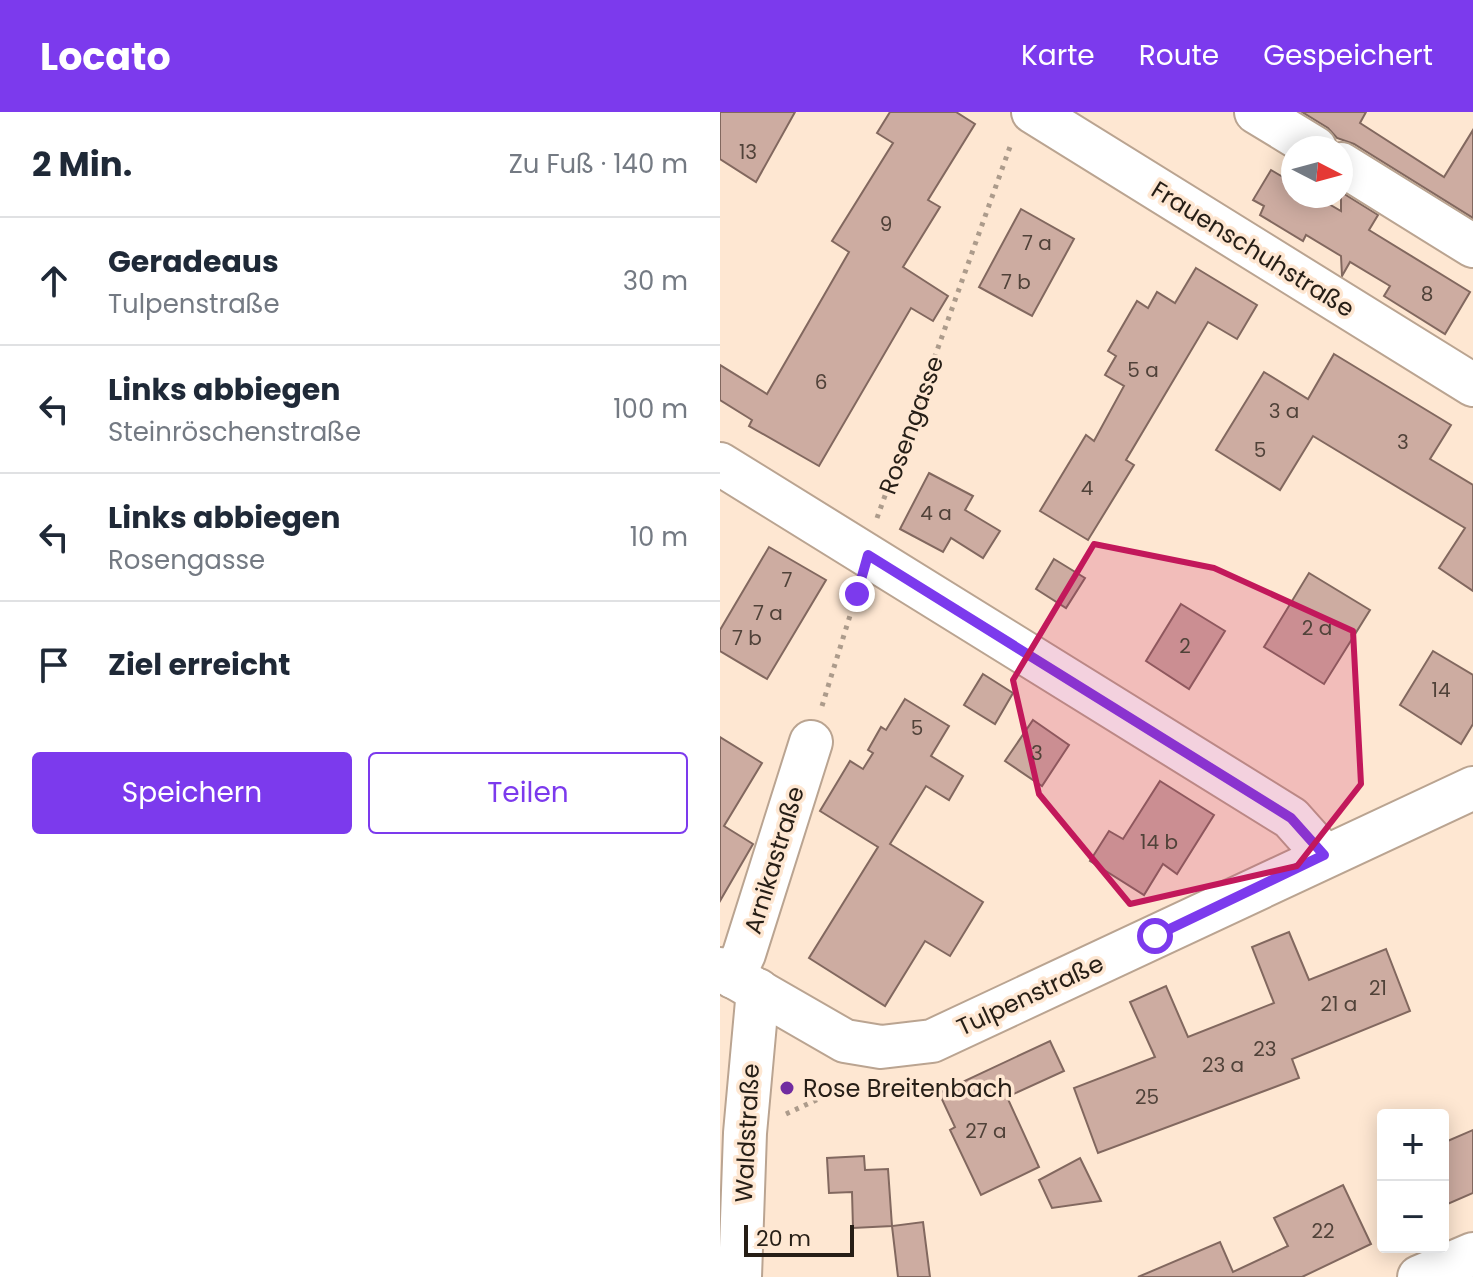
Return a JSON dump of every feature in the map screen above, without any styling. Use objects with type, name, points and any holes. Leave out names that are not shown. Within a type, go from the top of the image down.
[{"type":"street","points":[[1256,112],[1295,136]]},
{"type":"street","name":"Frauenschuhstraße","points":[[1030,120],[1473,385]]},
{"type":"street","points":[[1353,171],[1473,246]]},
{"type":"street","points":[[720,464],[1291,818],[1324,855]]},
{"type":"street","name":"Arnikastraße","points":[[737,979],[811,742]]},
{"type":"street","name":"Tulpenstraße","points":[[737,979],[845,1041],[881,1047],[932,1041],[1324,855],[1473,788]]},
{"type":"street","name":"Waldstraße","points":[[734,1255],[745,1133],[737,979]]},
{"type":"street","points":[[1419,1277],[1473,1254]]},
{"type":"path","name":"Rosengasse","points":[[811,742],[872,534],[1030,120]]},
{"type":"path","points":[[745,1133],[859,1080]]},
{"type":"highlighted area","points":[[1094,544],[1214,568],[1353,631],[1361,784],[1297,866],[1130,904],[1039,794],[1013,680]]},
{"type":"building","points":[[720,112],[795,112],[756,182],[720,159]]},
{"type":"building","points":[[890,112],[956,112],[975,124],[928,200],[940,207],[903,267],[948,296],[933,321],[911,308],[819,466],[749,426],[752,420],[720,400],[720,365],[767,394],[849,252],[832,241],[893,143],[877,133]]},
{"type":"building","points":[[1302,112],[1366,112],[1360,123],[1444,177],[1473,130],[1473,218],[1353,144],[1353,136],[1335,136]]},
{"type":"building","points":[[1271,170],[1281,176],[1281,208],[1336,208],[1341,211],[1341,208],[1353,208],[1353,199],[1378,215],[1369,230],[1470,292],[1445,334],[1384,296],[1390,286],[1350,262],[1342,276],[1341,256],[1306,235],[1303,241],[1260,215],[1264,206],[1253,200]]},
{"type":"building","points":[[1021,209],[1074,239],[1032,316],[979,287]]},
{"type":"building","points":[[1196,268],[1257,305],[1237,339],[1208,322],[1126,460],[1134,465],[1088,540],[1040,511],[1086,435],[1094,441],[1124,386],[1105,375],[1116,356],[1108,351],[1137,301],[1148,308],[1157,292],[1175,303]]},
{"type":"building","points":[[1334,354],[1451,425],[1430,459],[1473,485],[1473,591],[1439,568],[1465,528],[1313,436],[1280,490],[1216,450],[1264,372],[1308,399]]},
{"type":"building","points":[[929,473],[973,496],[965,510],[1000,531],[983,558],[951,538],[943,552],[900,529]]},
{"type":"building","points":[[769,547],[826,580],[767,679],[720,651],[720,630]]},
{"type":"building","points":[[1054,559],[1085,578],[1066,608],[1036,589]]},
{"type":"building","points":[[1309,573],[1370,610],[1324,684],[1264,647]]},
{"type":"building","points":[[1181,604],[1225,631],[1189,689],[1146,661]]},
{"type":"building","points":[[1433,651],[1473,675],[1473,724],[1461,744],[1400,705]]},
{"type":"building","points":[[983,674],[1013,693],[995,724],[964,705]]},
{"type":"building","points":[[905,699],[949,726],[931,756],[963,776],[949,800],[926,786],[890,844],[983,902],[950,956],[925,941],[885,1006],[809,958],[878,847],[820,811],[850,761],[863,769],[873,753],[868,750],[881,727],[886,730]]},
{"type":"building","points":[[1033,720],[1069,745],[1042,786],[1005,761]]},
{"type":"building","points":[[720,737],[762,763],[724,826],[753,844],[720,901]]},
{"type":"building","points":[[1160,781],[1214,815],[1177,874],[1163,864],[1144,895],[1090,861],[1109,831],[1123,839]]},
{"type":"building","points":[[1289,932],[1309,980],[1386,949],[1410,1011],[1292,1059],[1299,1078],[1098,1153],[1074,1088],[1155,1057],[1130,1002],[1166,986],[1188,1037],[1274,1003],[1252,947]]},
{"type":"building","points":[[1050,1041],[1064,1071],[1007,1097],[1039,1167],[981,1195],[950,1130],[955,1127],[939,1093]]},
{"type":"building","points":[[1473,1130],[1473,1193],[1449,1203],[1449,1181],[1449,1140]]},
{"type":"building","points":[[864,1156],[865,1170],[888,1169],[892,1226],[853,1228],[852,1192],[829,1193],[827,1158]]},
{"type":"building","points":[[1080,1158],[1101,1201],[1052,1208],[1039,1180]]},
{"type":"building","points":[[1343,1185],[1371,1244],[1302,1277],[1138,1277],[1220,1242],[1233,1272],[1288,1246],[1274,1218]]},
{"type":"building","points":[[923,1222],[930,1277],[898,1277],[892,1226]]},
{"type":"place","name":"Rose Breitenbach","points":[[787,1088]]},
{"type":"route","points":[[857,594],[868,555],[1291,818],[1324,855],[1155,936]]}]
